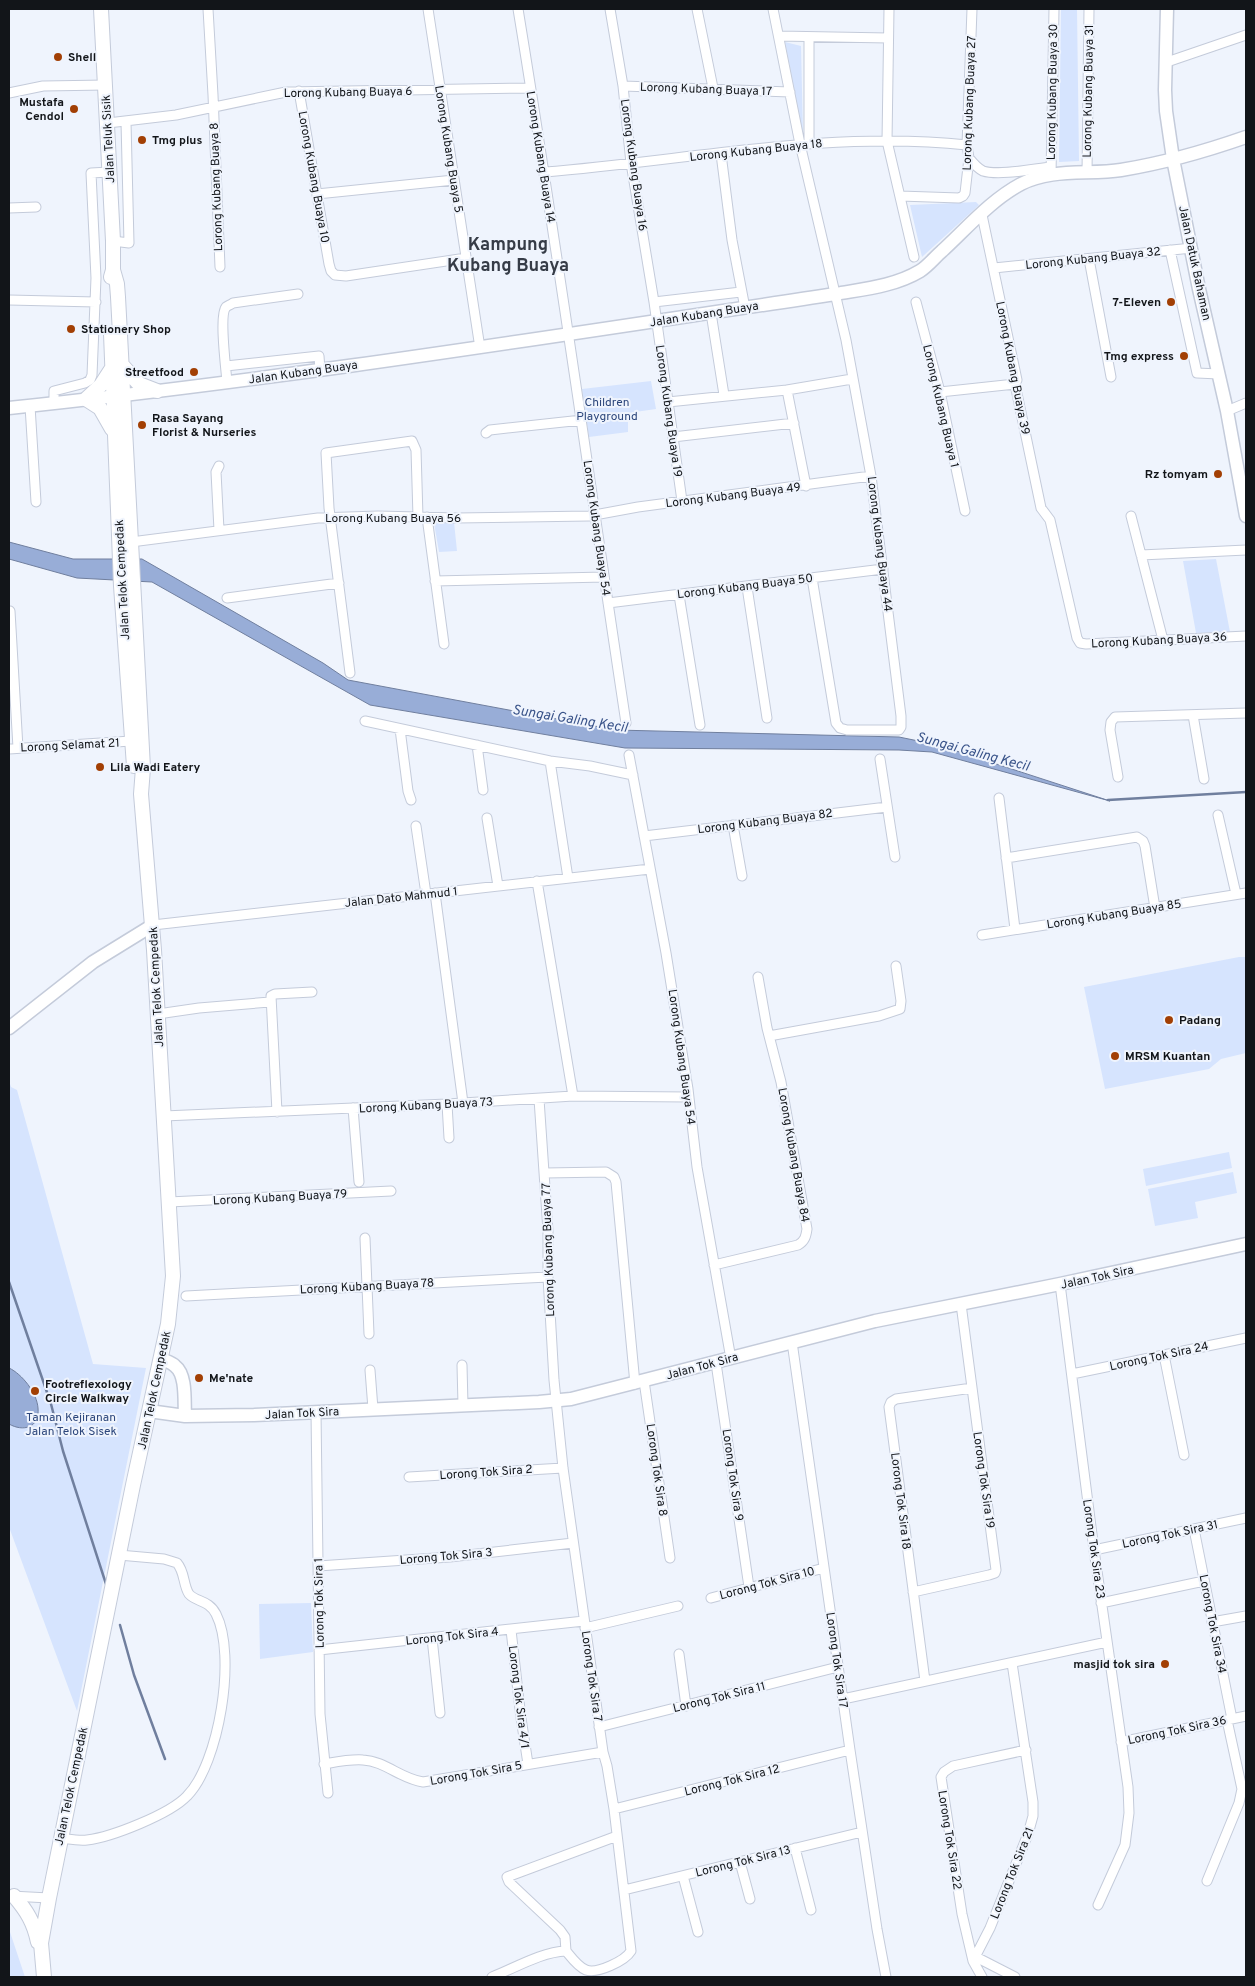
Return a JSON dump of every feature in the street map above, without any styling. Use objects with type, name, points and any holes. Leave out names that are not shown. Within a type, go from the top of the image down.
[{"type":"main road","name":"Jalan Teluk Sisik","points":[[101,9],[108,123],[113,270],[117,284],[118,395]]},
{"type":"main road","points":[[115,440],[103,412],[94,403],[86,399],[117,366],[139,384],[157,391]]},
{"type":"main road","name":"Jalan Telok Cempedak","points":[[118,395],[115,440],[126,556],[131,741],[134,768],[141,794]]},
{"type":"main road","name":"Jalan Telok Cempedak","points":[[118,395],[131,542],[126,556]]},
{"type":"main road","name":"Jalan Telok Cempedak","points":[[44,1977],[41,1958],[48,1898],[161,1359],[173,1292],[158,1014],[141,794],[143,768],[127,586]]},
{"type":"main road","points":[[11,1896],[29,1913],[33,1921],[41,1958]]},
{"type":"street","name":"Lorong Kubang Buaya 8","points":[[208,9],[220,267]]},
{"type":"street","name":"Lorong Kubang Buaya 5","points":[[428,9],[480,348]]},
{"type":"street","name":"Lorong Kubang Buaya 14","points":[[518,9],[569,334]]},
{"type":"street","name":"Lorong Kubang Buaya 16","points":[[610,9],[623,86],[631,163],[656,322]]},
{"type":"street","points":[[697,9],[713,88]]},
{"type":"street","points":[[773,9],[790,92],[805,143]]},
{"type":"street","points":[[889,9],[887,141],[914,257]]},
{"type":"street","name":"Lorong Kubang Buaya 27","points":[[900,196],[963,196],[969,158],[967,145],[972,9]]},
{"type":"street","name":"Lorong Kubang Buaya 30","points":[[1050,171],[1054,9]]},
{"type":"street","name":"Lorong Kubang Buaya 31","points":[[1087,173],[1089,9]]},
{"type":"street","name":"Jalan Datuk Bahaman","points":[[1166,9],[1166,111],[1173,159],[1199,289],[1227,411],[1246,516]]},
{"type":"street","points":[[1167,62],[1246,35]]},
{"type":"street","points":[[779,36],[888,38]]},
{"type":"street","points":[[805,143],[809,37]]},
{"type":"street","points":[[9,93],[43,86],[106,84]]},
{"type":"street","name":"Lorong Kubang Buaya 17","points":[[623,86],[790,92]]},
{"type":"street","name":"Lorong Kubang Buaya 6","points":[[108,123],[176,115],[286,92],[530,88]]},
{"type":"street","name":"Lorong Kubang Buaya 10","points":[[299,91],[331,271],[335,275],[346,276],[466,258]]},
{"type":"street","points":[[112,241],[129,242],[126,122]]},
{"type":"street","name":"Jalan Kubang Buaya","points":[[9,408],[30,406],[54,397],[86,399],[157,391],[480,348],[836,294],[900,280],[921,270],[982,214],[1020,184],[1050,171],[1087,173],[1122,170],[1173,159],[1246,137]]},
{"type":"street","name":"Lorong Kubang Buaya 18","points":[[545,172],[721,154],[805,143],[929,141],[967,145]]},
{"type":"street","name":"Lorong Kubang Buaya 44","points":[[805,143],[871,476],[901,727],[899,730],[847,730],[840,728],[836,723],[812,578]]},
{"type":"street","points":[[721,154],[745,308]]},
{"type":"street","points":[[969,158],[976,166],[985,171],[1050,171]]},
{"type":"street","points":[[54,397],[86,383],[92,375],[96,302],[90,173],[110,172]]},
{"type":"street","points":[[317,194],[454,180]]},
{"type":"street","points":[[9,208],[36,207]]},
{"type":"street","name":"Lorong Kubang Buaya 39","points":[[982,214],[1017,380],[1015,384],[1041,508],[1050,520]]},
{"type":"street","name":"Lorong Kubang Buaya 32","points":[[994,268],[1192,248]]},
{"type":"street","points":[[1170,250],[1197,373],[1219,374]]},
{"type":"street","points":[[1089,258],[1111,376]]},
{"type":"street","points":[[654,302],[741,292]]},
{"type":"street","points":[[227,382],[223,334],[224,312],[227,306],[233,303],[298,294]]},
{"type":"street","points":[[9,300],[96,302]]},
{"type":"street","name":"Lorong Kubang Buaya 1","points":[[916,302],[940,392],[965,511]]},
{"type":"street","points":[[711,313],[724,395]]},
{"type":"street","name":"Lorong Kubang Buaya 19","points":[[656,322],[682,501]]},
{"type":"street","name":"Lorong Kubang Buaya 54","points":[[569,334],[626,723]]},
{"type":"street","points":[[226,366],[319,356],[320,370]]},
{"type":"street","points":[[668,402],[788,390],[852,379]]},
{"type":"street","points":[[940,392],[1015,384]]},
{"type":"street","points":[[788,390],[806,486]]},
{"type":"street","points":[[1227,411],[1246,403]]},
{"type":"street","points":[[30,406],[36,502]]},
{"type":"street","points":[[486,433],[490,430],[582,420]]},
{"type":"street","points":[[673,437],[794,423]]},
{"type":"street","points":[[350,673],[330,517],[326,453],[408,440],[412,441],[415,445],[423,517],[444,644]]},
{"type":"street","points":[[218,530],[216,472],[219,466]]},
{"type":"street","name":"Lorong Kubang Buaya 49","points":[[596,514],[871,476]]},
{"type":"street","name":"Lorong Kubang Buaya 56","points":[[131,542],[330,517],[589,516],[596,514]]},
{"type":"street","points":[[1131,516],[1164,640]]},
{"type":"street","name":"Lorong Kubang Buaya 36","points":[[1050,520],[1074,627],[1080,643],[1115,644],[1246,636]]},
{"type":"street","points":[[1141,555],[1246,550]]},
{"type":"street","name":"Lorong Kubang Buaya 50","points":[[608,603],[883,569]]},
{"type":"street","points":[[435,581],[604,578]]},
{"type":"street","points":[[227,598],[339,584]]},
{"type":"street","points":[[746,587],[767,718]]},
{"type":"street","points":[[679,595],[700,725]]},
{"type":"street","points":[[10,611],[13,748]]},
{"type":"street","points":[[1118,777],[1110,730],[1111,722],[1115,717],[1125,715],[1246,713]]},
{"type":"street","points":[[1193,715],[1204,778]]},
{"type":"street","points":[[364,721],[550,761],[590,766],[632,775]]},
{"type":"street","points":[[400,729],[408,791],[412,800]]},
{"type":"street","name":"Lorong Selamat 21","points":[[13,748],[131,741]]},
{"type":"street","points":[[478,745],[483,790]]},
{"type":"street","name":"Lorong Kubang Buaya 54","points":[[629,755],[666,953],[714,1265],[731,1359]]},
{"type":"street","points":[[880,759],[895,857]]},
{"type":"street","points":[[550,761],[568,878]]},
{"type":"street","points":[[999,798],[1015,929]]},
{"type":"street","name":"Lorong Kubang Buaya 82","points":[[644,836],[887,807]]},
{"type":"street","points":[[1218,815],[1236,894]]},
{"type":"street","points":[[487,818],[498,886]]},
{"type":"street","points":[[733,825],[742,876]]},
{"type":"street","points":[[416,826],[430,894],[463,1103]]},
{"type":"street","points":[[1006,858],[1137,837],[1143,841],[1145,846],[1155,908]]},
{"type":"street","name":"Jalan Dato Mahmud 1","points":[[152,925],[650,868]]},
{"type":"street","points":[[537,881],[572,1096]]},
{"type":"street","name":"Lorong Kubang Buaya 85","points":[[982,935],[1246,893]]},
{"type":"street","points":[[9,1028],[93,962],[152,925]]},
{"type":"street","points":[[769,1036],[880,1016],[897,1011],[900,1009],[901,1001],[896,966]]},
{"type":"street","name":"Lorong Kubang Buaya 84","points":[[714,1265],[798,1245],[805,1240],[807,1229],[781,1082],[769,1036],[758,977]]},
{"type":"street","points":[[277,1112],[271,996],[275,994],[312,992]]},
{"type":"street","points":[[158,1014],[199,1008],[270,1002]]},
{"type":"street","name":"Lorong Kubang Buaya 73","points":[[164,1116],[446,1104],[572,1096],[688,1097]]},
{"type":"street","name":"Lorong Kubang Buaya 77","points":[[540,1099],[556,1401]]},
{"type":"street","points":[[446,1104],[449,1138]]},
{"type":"street","points":[[353,1108],[359,1182]]},
{"type":"street","name":"Lorong Tok Sira 8","points":[[544,1173],[606,1172],[614,1177],[616,1182],[639,1382],[670,1558]]},
{"type":"street","name":"Lorong Kubang Buaya 79","points":[[169,1202],[391,1191]]},
{"type":"street","points":[[365,1238],[370,1334]]},
{"type":"street","name":"Jalan Tok Sira","points":[[149,1411],[185,1416],[556,1401],[716,1363],[885,1319],[1246,1244]]},
{"type":"street","name":"Lorong Kubang Buaya 78","points":[[186,1296],[548,1277]]},
{"type":"street","name":"Lorong Tok Sira 23","points":[[1060,1284],[1094,1550],[1128,1787],[1129,1813],[1125,1845],[1098,1905]]},
{"type":"street","name":"Lorong Tok Sira 19","points":[[913,1592],[989,1575],[996,1570],[961,1304]]},
{"type":"street","name":"Lorong Tok Sira 24","points":[[1072,1374],[1246,1338]]},
{"type":"street","name":"Lorong Tok Sira 17","points":[[792,1342],[862,1832],[886,1977]]},
{"type":"street","points":[[1164,1355],[1184,1455]]},
{"type":"street","points":[[161,1359],[175,1365],[178,1370],[182,1385],[185,1416]]},
{"type":"street","name":"Lorong Tok Sira 9","points":[[716,1363],[749,1587]]},
{"type":"street","points":[[462,1365],[463,1405]]},
{"type":"street","points":[[370,1370],[372,1409]]},
{"type":"street","name":"Lorong Tok Sira 18","points":[[924,1681],[889,1407],[891,1402],[896,1399],[972,1388]]},
{"type":"street","name":"Lorong Tok Sira 7","points":[[556,1401],[584,1625],[603,1752],[614,1810],[631,1951],[624,1960],[593,1971],[582,1968],[566,1951]]},
{"type":"street","name":"Lorong Tok Sira 1","points":[[316,1412],[320,1714],[328,1793]]},
{"type":"street","name":"Lorong Tok Sira 2","points":[[410,1477],[563,1468]]},
{"type":"street","name":"Lorong Tok Sira 31","points":[[1094,1550],[1246,1518]]},
{"type":"street","name":"Lorong Tok Sira 34","points":[[1194,1529],[1241,1783],[1241,1796],[1207,1881]]},
{"type":"street","name":"Lorong Tok Sira 3","points":[[318,1566],[450,1557],[573,1543]]},
{"type":"street","points":[[60,1838],[87,1840],[117,1832],[166,1811],[189,1794],[196,1785],[209,1753],[224,1694],[226,1667],[223,1633],[211,1606],[191,1596],[183,1571],[177,1563],[164,1559],[119,1555]]},
{"type":"street","name":"Lorong Tok Sira 10","points":[[711,1598],[824,1568]]},
{"type":"street","points":[[1102,1603],[1204,1581]]},
{"type":"street","points":[[584,1625],[678,1606]]},
{"type":"street","points":[[1212,1622],[1246,1616]]},
{"type":"street","name":"Lorong Tok Sira 4","points":[[319,1650],[511,1630],[584,1625]]},
{"type":"street","name":"Lorong Tok Sira 4/1","points":[[511,1630],[528,1764]]},
{"type":"street","points":[[432,1638],[440,1714]]},
{"type":"street","points":[[843,1700],[1107,1642]]},
{"type":"street","points":[[679,1654],[686,1706]]},
{"type":"street","name":"Lorong Tok Sira 21","points":[[974,1958],[990,1928],[1032,1823],[1033,1802],[1012,1663]]},
{"type":"street","name":"Lorong Tok Sira 11","points":[[599,1727],[838,1667]]},
{"type":"street","name":"Lorong Tok Sira 36","points":[[1122,1742],[1246,1716]]},
{"type":"street","name":"Lorong Tok Sira 12","points":[[614,1810],[850,1750]]},
{"type":"street","name":"Lorong Tok Sira 22","points":[[974,1958],[958,1894],[942,1777],[944,1772],[953,1766],[1026,1750]]},
{"type":"street","name":"Lorong Tok Sira 5","points":[[324,1764],[364,1760],[374,1762],[413,1781],[423,1782],[603,1752]]},
{"type":"street","name":"Lorong Tok Sira 13","points":[[624,1890],[862,1832]]},
{"type":"street","points":[[492,1977],[544,1955],[566,1951],[565,1937],[560,1930],[509,1882],[507,1877],[617,1836]]},
{"type":"street","points":[[795,1848],[811,1910]]},
{"type":"street","points":[[740,1862],[750,1899]]},
{"type":"street","points":[[683,1876],[698,1932]]},
{"type":"street","points":[[11,1896],[48,1898]]},
{"type":"street","points":[[974,1958],[982,1977]]},
{"type":"street","points":[[974,1958],[1015,1977]]},
{"type":"green space","points":[[1061,9],[1077,9],[1079,161],[1059,162]]},
{"type":"green space","points":[[785,42],[801,46],[803,134]]},
{"type":"green space","points":[[976,202],[979,205],[922,257],[910,205]]},
{"type":"green space","name":"Children Playground","points":[[651,381],[656,409],[628,413],[628,432],[589,437],[582,389]]},
{"type":"green space","points":[[454,522],[457,551],[439,552],[434,523]]},
{"type":"green space","points":[[1216,559],[1230,632],[1196,633],[1183,561]]},
{"type":"green space","name":"Padang","points":[[1246,957],[1246,1053],[1221,1059],[1209,1069],[1105,1089],[1084,987]]},
{"type":"green space","name":"Taman Kejiranan Jalan Telok Sisek","points":[[9,1081],[11,1087],[17,1090],[93,1364],[146,1368],[77,1711],[9,1527]]},
{"type":"green space","points":[[1229,1152],[1232,1168],[1146,1186],[1143,1169]]},
{"type":"green space","points":[[1233,1172],[1237,1193],[1195,1202],[1198,1218],[1155,1226],[1148,1189]]},
{"type":"green space","points":[[311,1603],[313,1652],[260,1659],[259,1604]]},
{"type":"green space","points":[[9,1929],[25,1977],[9,1977]]},
{"type":"water","points":[[9,542],[73,559],[142,559],[323,663],[348,680],[616,730],[899,737],[938,745],[1110,801],[932,752],[899,750],[625,748],[370,705],[152,582],[77,578],[9,559]]},
{"type":"water","points":[[9,1368],[28,1385],[37,1402],[38,1415],[36,1420],[25,1428],[9,1424]]},
{"type":"waterway","name":"Sungai Galing Kecil","points":[[1108,800],[1246,792]]},
{"type":"waterway","points":[[9,1282],[51,1404],[63,1451],[106,1584]]},
{"type":"waterway","points":[[120,1625],[134,1675],[165,1759]]},
{"type":"place","name":"Shell","points":[[58,57]]},
{"type":"place","name":"Mustafa Cendol","points":[[74,109]]},
{"type":"place","name":"Tmg plus","points":[[142,140]]},
{"type":"place","name":"7-Eleven","points":[[1171,302]]},
{"type":"place","name":"Stationery Shop","points":[[71,329]]},
{"type":"place","name":"Tmg express","points":[[1184,356]]},
{"type":"place","name":"Streetfood","points":[[194,372]]},
{"type":"place","name":"Rasa Sayang Florist & Nurseries","points":[[142,425]]},
{"type":"place","name":"Rz tomyam","points":[[1218,474]]},
{"type":"place","name":"Lila Wadi Eatery","points":[[100,767]]},
{"type":"place","name":"Padang","points":[[1169,1020]]},
{"type":"place","name":"MRSM Kuantan","points":[[1115,1056]]},
{"type":"place","name":"Me'nate","points":[[199,1378]]},
{"type":"place","name":"Footreflexology Circle Walkway","points":[[35,1391]]},
{"type":"place","name":"masjid tok sira","points":[[1165,1664]]},
{"type":"district","name":"Kampung Kubang Buaya","points":[[508,254]]}]
